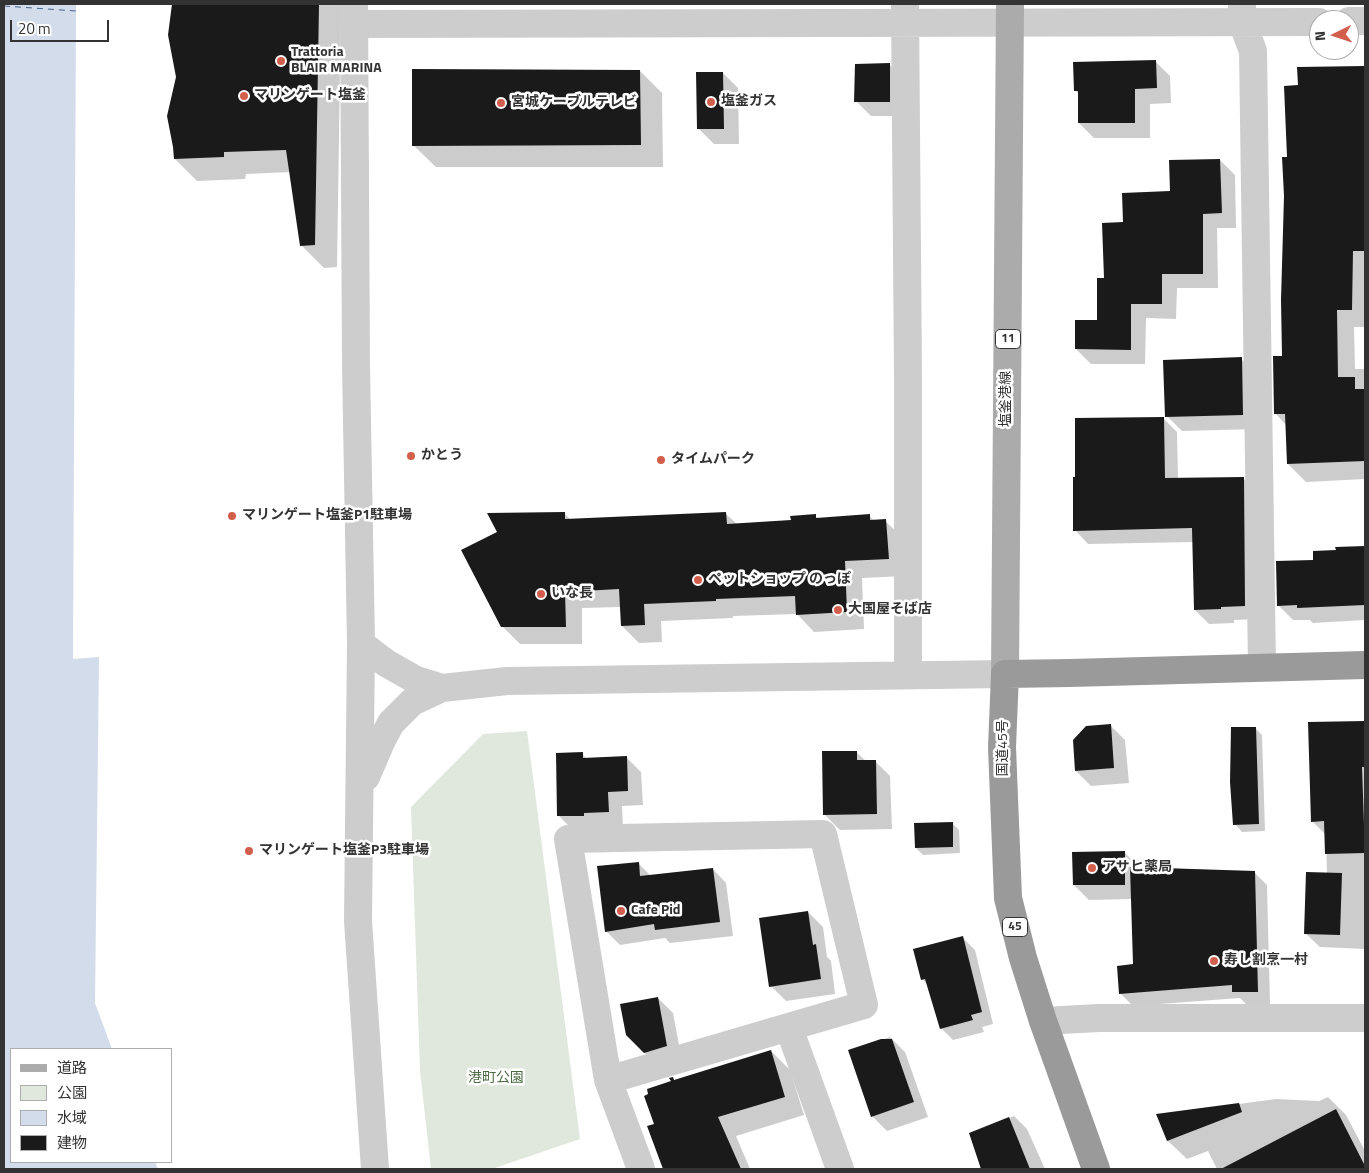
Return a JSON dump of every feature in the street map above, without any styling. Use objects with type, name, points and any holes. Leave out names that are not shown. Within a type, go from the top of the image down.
[{"type":"highway","points":[[1005,674],[1365,665]]},
{"type":"highway","name":"国道45号","points":[[1005,674],[1002,747],[1008,898],[1023,958],[1043,1021],[1096,1169]]},
{"type":"main road","name":"塩釜港線","points":[[1005,674],[1010,13]]},
{"type":"street","points":[[905,13],[908,675]]},
{"type":"street","points":[[1242,13],[1253,51],[1262,667]]},
{"type":"street","points":[[375,1169],[358,921],[361,644],[356,345],[354,14],[1242,13],[1309,21]]},
{"type":"street","points":[[361,644],[386,664],[416,680],[442,688]]},
{"type":"street","points":[[360,796],[371,765],[391,723],[412,702],[442,688],[507,681],[1005,674]]},
{"type":"street","points":[[608,1080],[864,1005],[822,834],[568,839],[608,1080],[641,1169]]},
{"type":"street","points":[[1043,1021],[1100,1018],[1365,1018]]},
{"type":"street","points":[[789,1028],[840,1169]]},
{"type":"green space","name":"港町公園","points":[[527,731],[580,1139],[492,1169],[431,1169],[420,1071],[411,807],[483,734]]},
{"type":"water","points":[[4,4],[76,4],[73,659],[99,657],[95,1003],[112,1048],[10,1048],[10,1163],[155,1163],[158,1169],[4,1169]]},
{"type":"building","name":"マリンゲート塩釜","points":[[172,4],[319,4],[315,245],[300,246],[286,150],[224,152],[224,157],[174,159],[167,116],[176,77],[168,35]]},
{"type":"building","points":[[1156,60],[1157,88],[1135,89],[1135,123],[1078,123],[1078,91],[1074,91],[1073,62]]},
{"type":"building","points":[[890,63],[890,102],[854,102],[855,64]]},
{"type":"building","points":[[1365,66],[1365,251],[1353,251],[1352,310],[1337,310],[1338,377],[1355,377],[1355,389],[1365,389],[1365,461],[1287,464],[1285,414],[1274,414],[1273,356],[1282,356],[1281,300],[1284,196],[1282,157],[1287,157],[1284,86],[1298,85],[1297,67]]},
{"type":"building","points":[[412,69],[640,70],[641,145],[412,146]]},
{"type":"building","points":[[696,72],[723,72],[724,129],[697,129]]},
{"type":"building","points":[[1220,159],[1222,213],[1203,214],[1203,274],[1162,274],[1162,304],[1131,304],[1131,350],[1075,349],[1075,320],[1097,320],[1097,278],[1104,278],[1102,223],[1123,222],[1122,193],[1170,191],[1169,160]]},
{"type":"building","points":[[1242,357],[1243,415],[1165,417],[1163,360]]},
{"type":"building","points":[[1164,417],[1165,478],[1244,477],[1245,606],[1194,610],[1192,528],[1073,531],[1075,418]]},
{"type":"building","points":[[565,512],[565,519],[726,512],[727,524],[791,520],[790,516],[816,514],[816,518],[870,514],[870,520],[886,519],[889,559],[845,561],[847,612],[796,615],[795,596],[716,599],[716,601],[644,604],[645,625],[621,626],[619,589],[565,592],[566,627],[501,627],[461,550],[497,532],[487,513]]},
{"type":"building","points":[[1365,546],[1365,605],[1297,608],[1297,605],[1277,606],[1276,561],[1313,560],[1313,551],[1336,550],[1335,547]]},
{"type":"building","points":[[1365,721],[1365,767],[1362,767],[1365,853],[1325,854],[1324,821],[1311,822],[1308,722]]},
{"type":"building","points":[[1111,724],[1114,768],[1075,771],[1073,740],[1086,726]]},
{"type":"building","points":[[1231,727],[1256,727],[1259,824],[1233,825],[1230,782]]},
{"type":"building","points":[[822,751],[857,751],[857,760],[876,760],[877,814],[823,815]]},
{"type":"building","points":[[583,752],[583,758],[627,756],[628,791],[608,792],[609,812],[584,813],[584,816],[557,816],[556,753]]},
{"type":"building","points":[[953,822],[953,847],[915,848],[914,823]]},
{"type":"building","points":[[1125,851],[1125,885],[1073,885],[1072,852]]},
{"type":"building","points":[[639,862],[640,876],[713,868],[720,922],[655,930],[654,924],[605,932],[597,866]]},
{"type":"building","points":[[1130,867],[1255,871],[1258,992],[1232,992],[1232,985],[1119,994],[1117,966],[1133,964]]},
{"type":"building","points":[[1306,872],[1342,873],[1340,935],[1304,934]]},
{"type":"building","points":[[808,911],[813,945],[816,944],[821,979],[769,987],[759,918]]},
{"type":"building","points":[[963,936],[982,1012],[971,1015],[973,1020],[940,1029],[925,979],[921,980],[913,949]]},
{"type":"building","points":[[658,997],[667,1046],[644,1053],[626,1035],[620,1004]]},
{"type":"building","points":[[881,1039],[892,1039],[914,1102],[871,1117],[848,1050]]},
{"type":"building","points":[[771,1050],[785,1097],[718,1117],[741,1169],[663,1169],[647,1126],[654,1124],[644,1096],[648,1094],[647,1089],[671,1081],[669,1078],[673,1077],[674,1080]]},
{"type":"building","points":[[1239,1103],[1242,1112],[1167,1141],[1156,1114]]},
{"type":"building","points":[[1336,1109],[1365,1169],[1221,1169]]},
{"type":"building","points":[[1009,1117],[1030,1169],[981,1169],[969,1133]]},
{"type":"ferry route","points":[[4,6],[76,11]]},
{"type":"place","name":"Trattoria BLAIR MARINA","points":[[281,61]]},
{"type":"place","name":"マリンゲート塩釜","points":[[244,96]]},
{"type":"place","name":"塩釜ガス","points":[[711,102]]},
{"type":"place","name":"宮城ケーブルテレビ","points":[[501,103]]},
{"type":"place","name":"かとう","points":[[411,456]]},
{"type":"place","name":"タイムパーク","points":[[661,460]]},
{"type":"place","name":"マリンゲート塩釜P1駐車場","points":[[232,516]]},
{"type":"place","name":"ペットショップ のっぽ","points":[[698,580]]},
{"type":"place","name":"いな長","points":[[541,594]]},
{"type":"place","name":"大国屋そば店","points":[[838,610]]},
{"type":"place","name":"マリンゲート塩釜P3駐車場","points":[[249,851]]},
{"type":"place","name":"アサヒ薬局","points":[[1092,868]]},
{"type":"place","name":"Cafe Pid","points":[[621,911]]},
{"type":"place","name":"寿し割烹一村","points":[[1214,961]]}]
